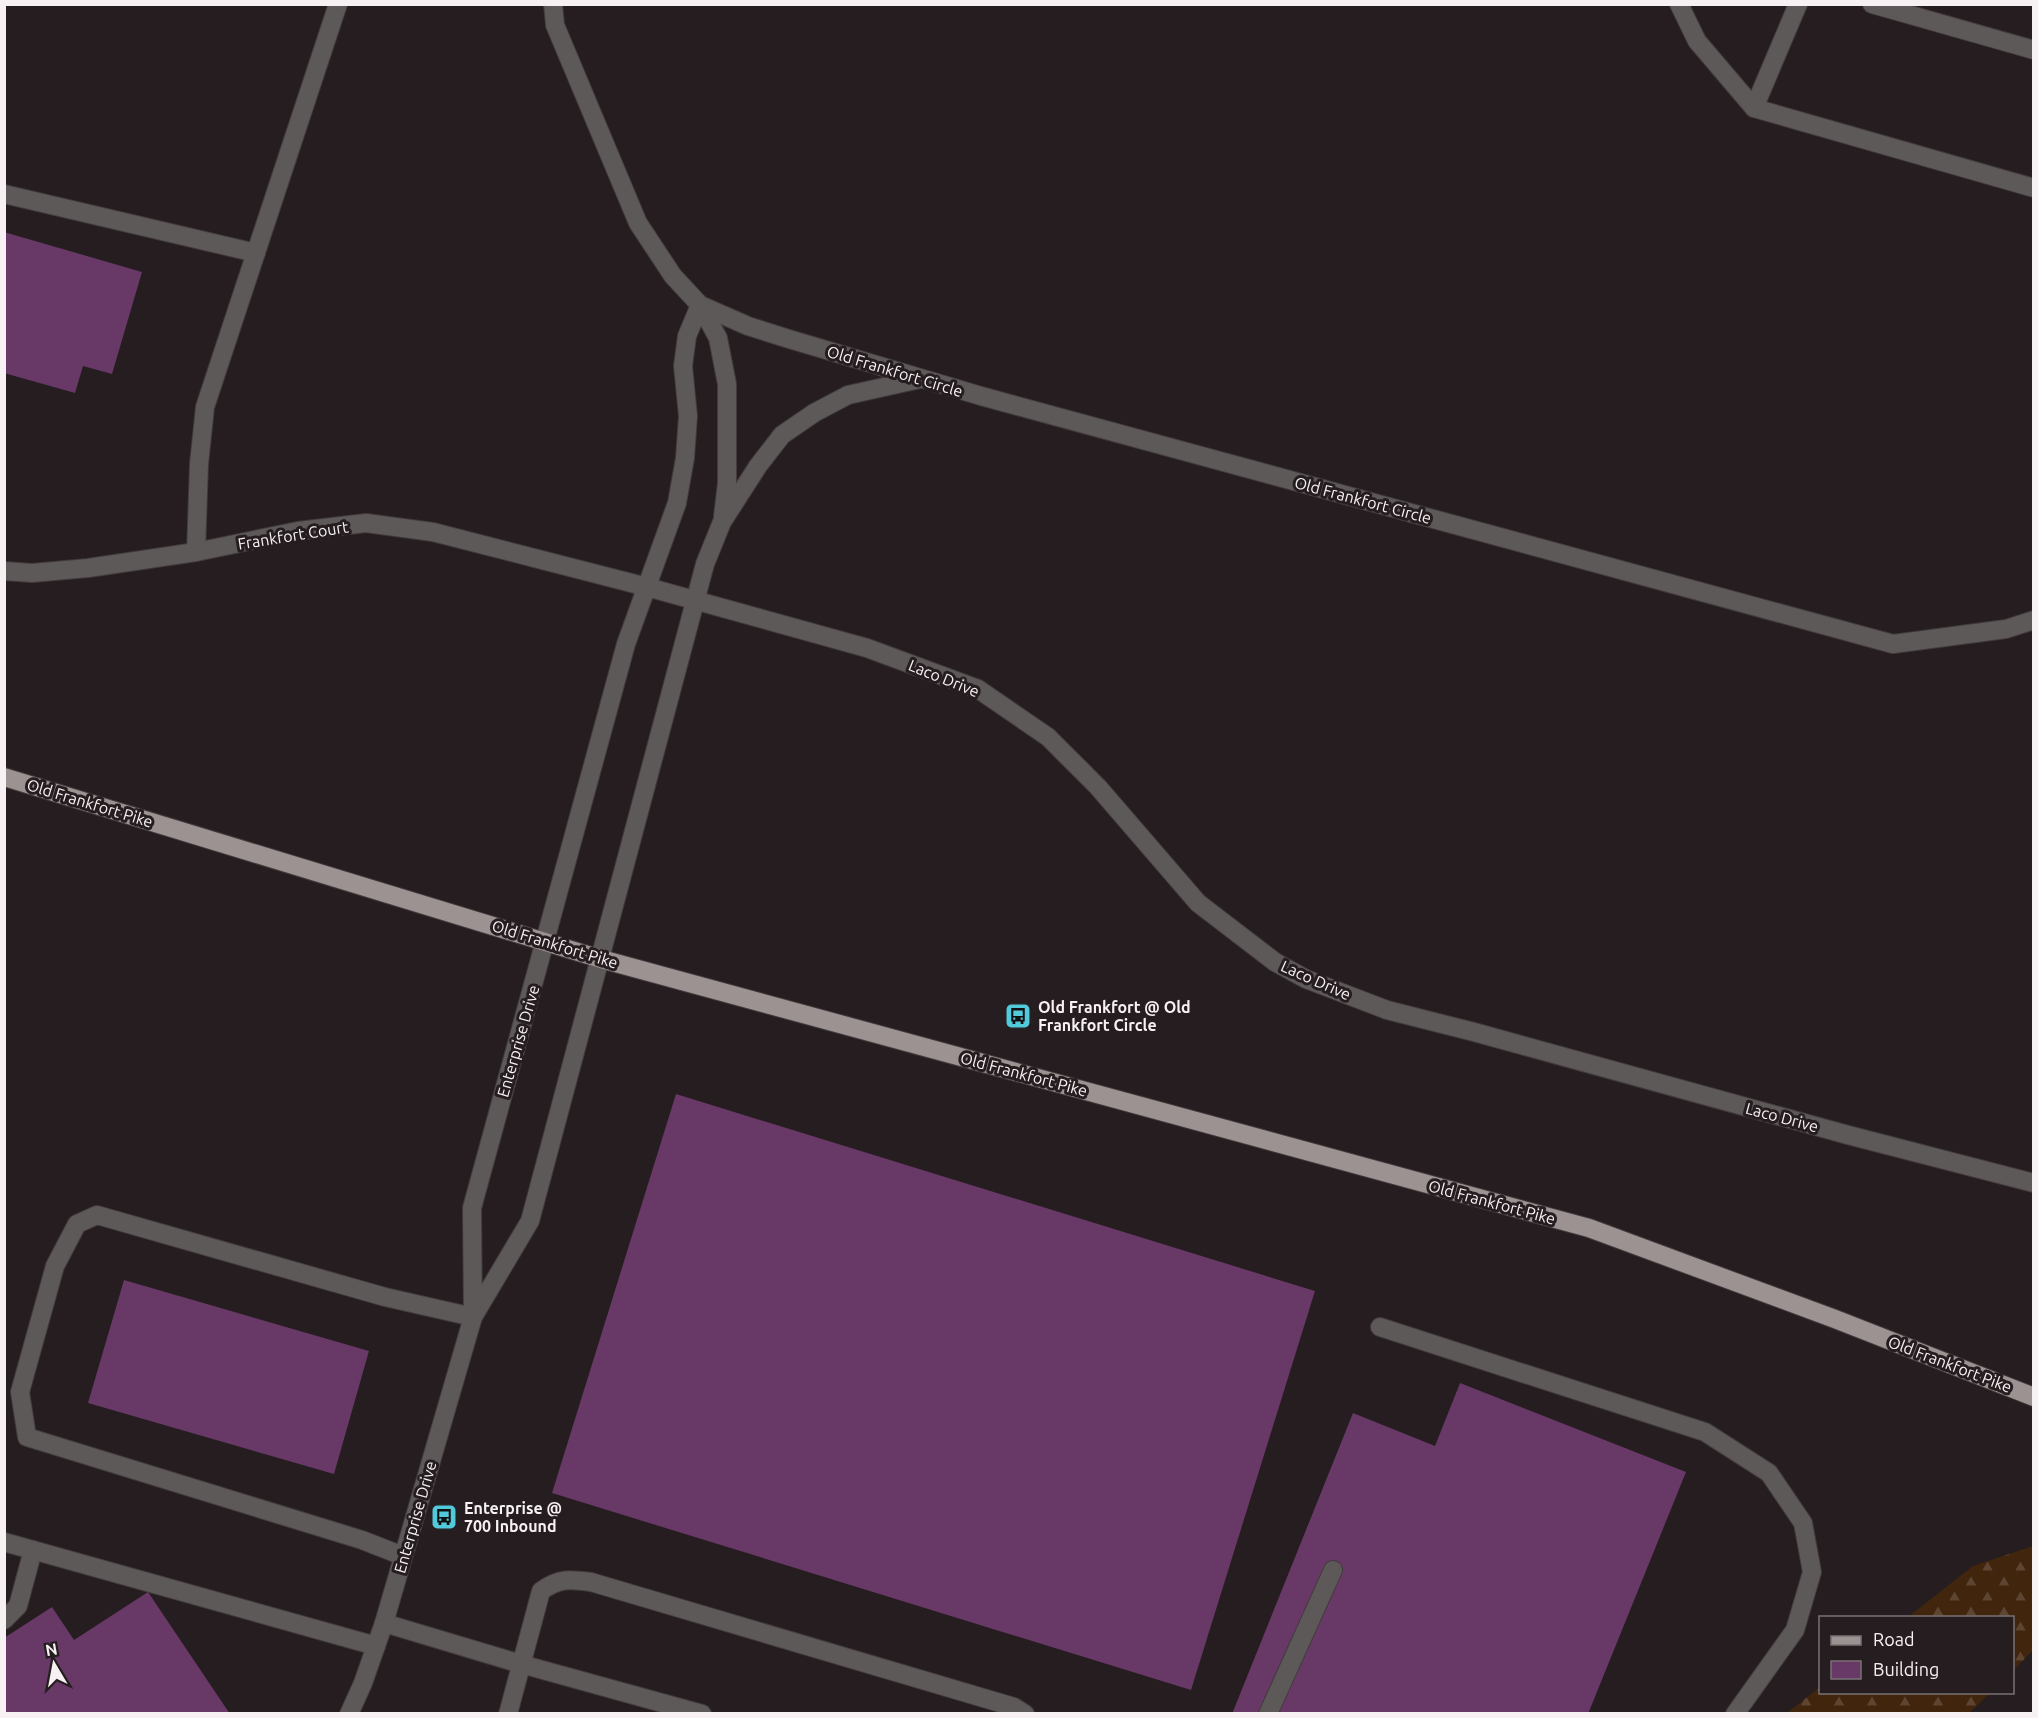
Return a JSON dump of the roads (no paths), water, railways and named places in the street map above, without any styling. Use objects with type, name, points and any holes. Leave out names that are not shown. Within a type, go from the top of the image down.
[{"type":"main road","name":"Old Frankfort Pike","points":[[4,777],[601,958],[1589,1228],[1835,1319],[2034,1397]]},
{"type":"street","points":[[196,552],[198,464],[205,407],[338,4]]},
{"type":"street","name":"Old Frankfort Circle","points":[[553,4],[555,25],[638,222],[673,276],[700,305],[718,338],[727,384],[727,472],[722,522]]},
{"type":"street","points":[[1679,4],[1697,41],[1754,108],[2034,188]]},
{"type":"street","points":[[1754,108],[1798,4]]},
{"type":"street","points":[[1872,4],[2034,50]]},
{"type":"street","points":[[4,194],[256,253]]},
{"type":"street","points":[[546,941],[626,644],[677,503],[685,458],[688,416],[683,366],[687,336],[700,305]]},
{"type":"street","name":"Old Frankfort Circle","points":[[700,305],[748,326],[922,379],[1893,644],[2006,629],[2034,620]]},
{"type":"street","points":[[601,958],[705,564],[722,522],[758,466],[782,435],[814,413],[848,395],[922,379]]},
{"type":"street","name":"Frankfort Court","points":[[4,571],[32,573],[88,568],[196,552],[298,531],[366,523],[433,532],[647,587],[695,602]]},
{"type":"street","name":"Laco Drive","points":[[695,602],[867,648],[978,689],[1048,737],[1098,787],[1198,903],[1275,962],[1306,979],[1386,1010],[2034,1183]]},
{"type":"street","name":"Enterprise Drive","points":[[473,1317],[472,1208],[546,941]]},
{"type":"street","name":"Enterprise Drive","points":[[349,1713],[363,1683],[384,1623],[473,1317],[530,1221],[601,958]]},
{"type":"street","points":[[403,1556],[362,1540],[27,1437],[20,1392],[55,1266],[77,1224],[97,1215],[385,1297],[473,1317]]},
{"type":"street","points":[[1380,1327],[1705,1432],[1769,1473],[1803,1523],[1812,1572],[1795,1630],[1735,1713]]},
{"type":"street","points":[[4,1542],[376,1646]]},
{"type":"street","points":[[4,1620],[18,1606],[33,1550]]},
{"type":"street","points":[[1269,1713],[1333,1570]]},
{"type":"street","points":[[508,1713],[541,1591],[554,1582],[573,1579],[1014,1707],[1025,1713]]},
{"type":"street","points":[[384,1623],[521,1664],[702,1713]]},
{"type":"place","name":"Old Frankfort @ Old Frankfort Circle","points":[[1018,1016]]},
{"type":"place","name":"Enterprise @ 700 Inbound","points":[[444,1517]]}]
